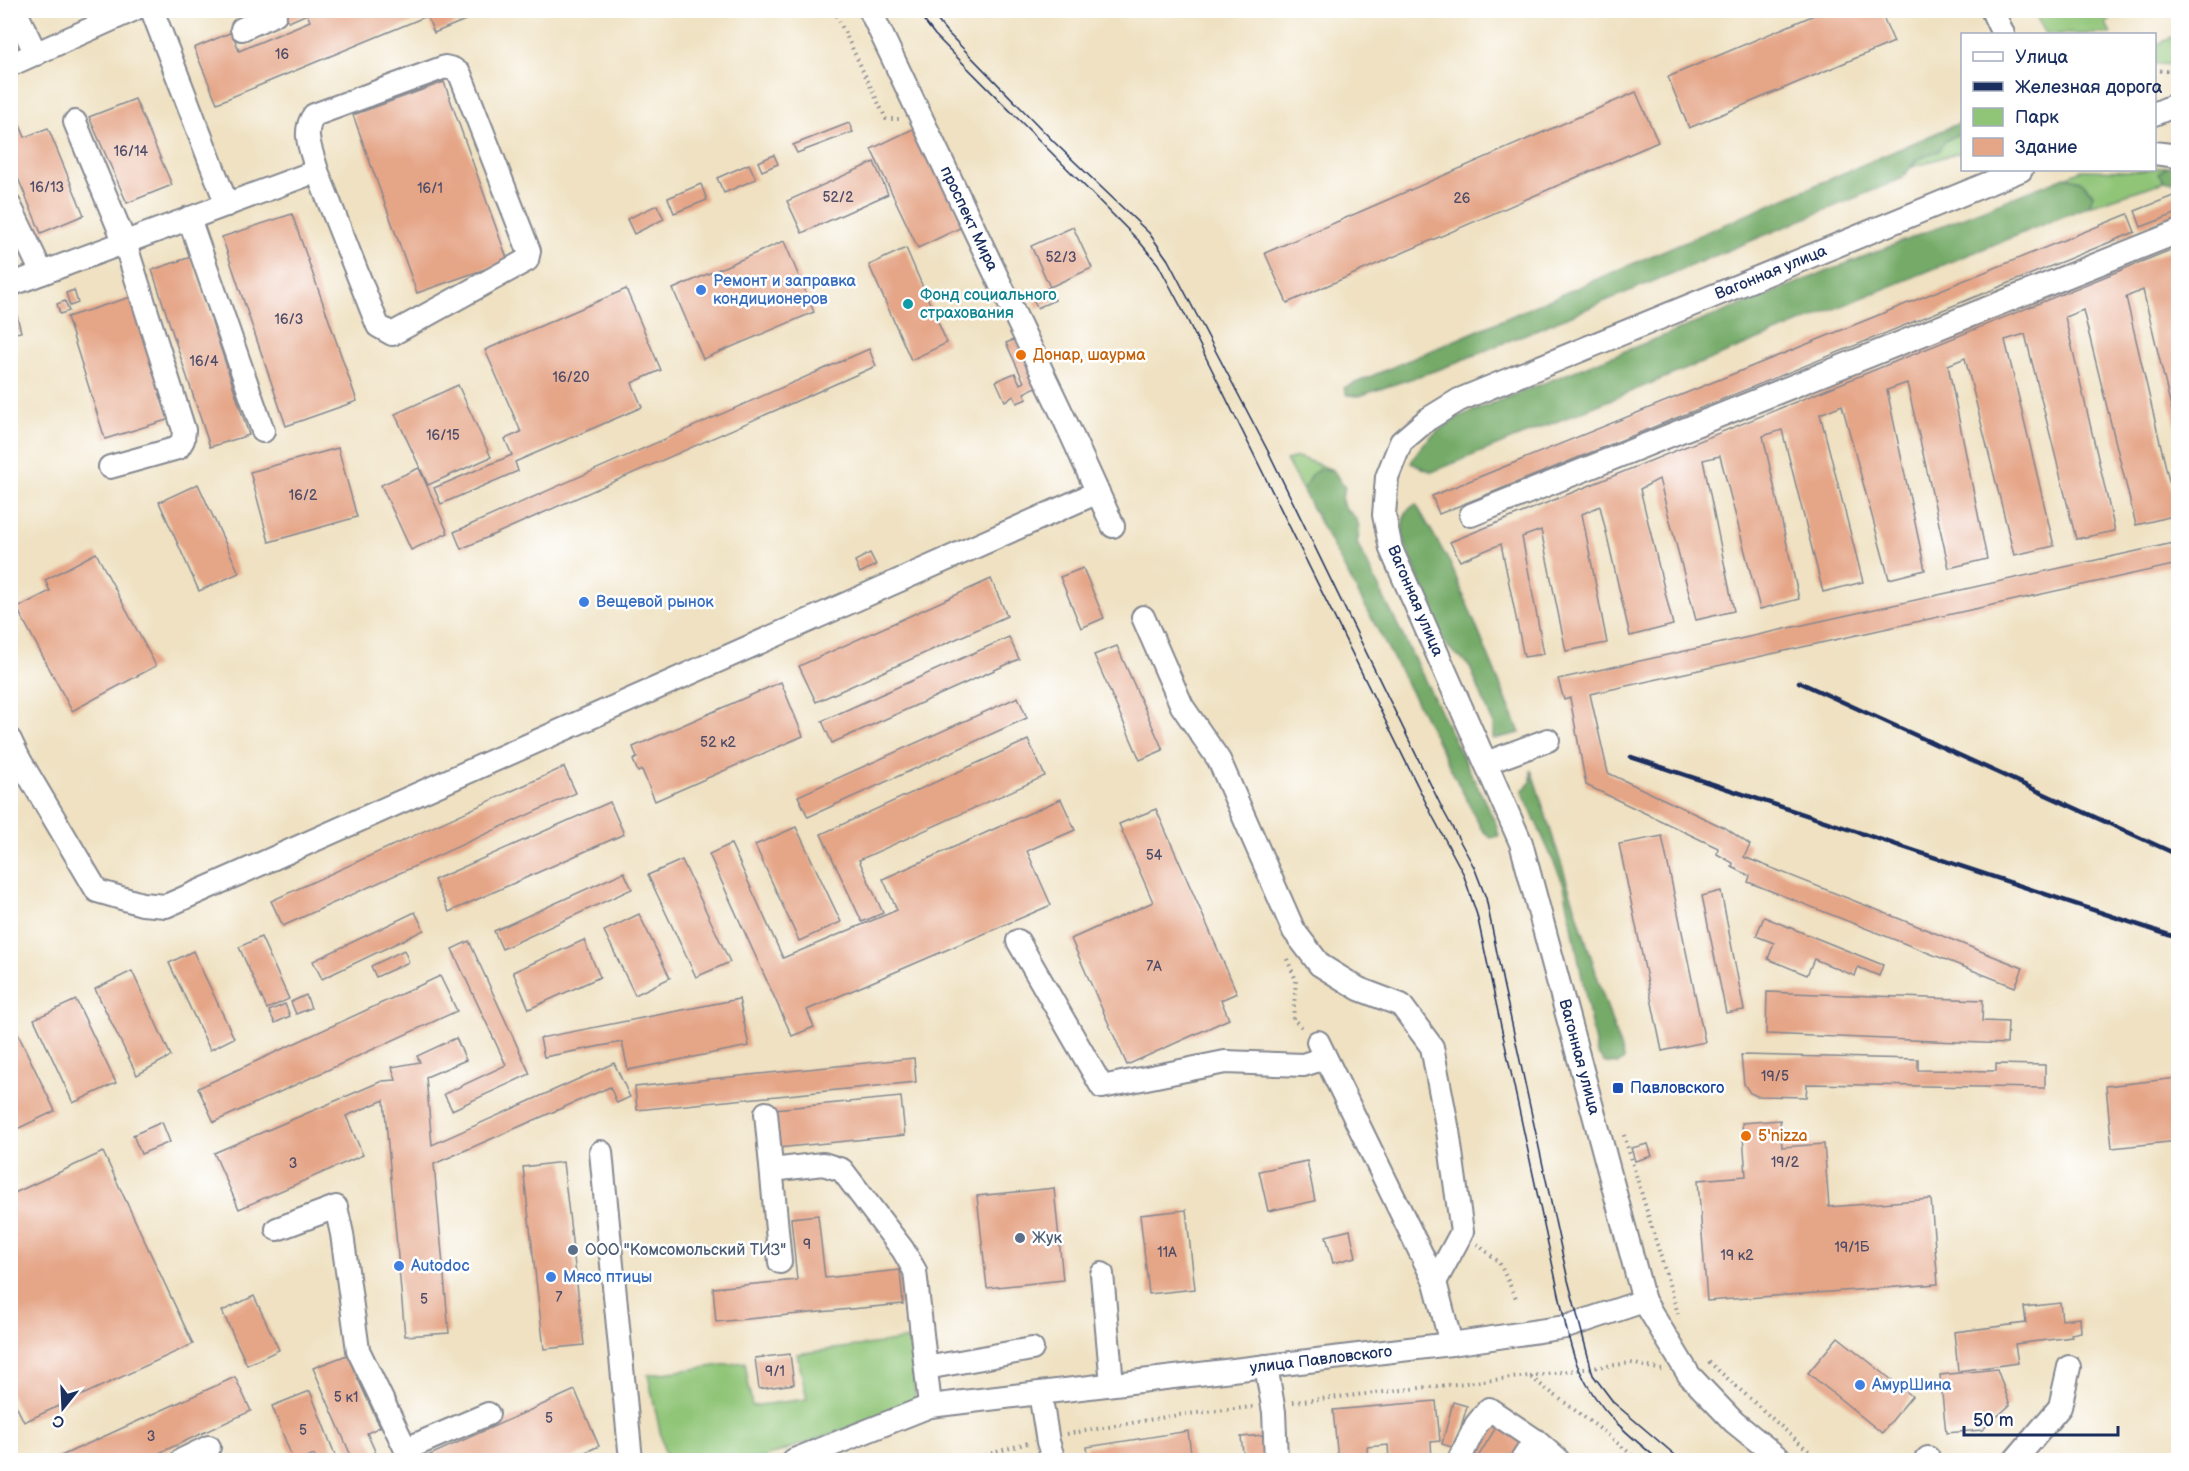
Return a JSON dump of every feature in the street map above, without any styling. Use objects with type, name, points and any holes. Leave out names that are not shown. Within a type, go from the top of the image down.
[{"type":"street","points":[[15,10],[36,54]]},
{"type":"street","points":[[10,64],[133,10]]},
{"type":"street","points":[[153,10],[227,205]]},
{"type":"street","points":[[242,29],[275,14],[275,10]]},
{"type":"street","name":"проспект Мира","points":[[870,10],[1113,526]]},
{"type":"street","points":[[1992,10],[2003,33]]},
{"type":"street","points":[[445,67],[453,69],[460,74],[529,251],[527,260],[392,334],[378,326],[317,171],[306,134],[307,124],[314,115],[445,67]]},
{"type":"street","points":[[2156,113],[2178,104]]},
{"type":"street","points":[[75,122],[125,243],[184,429],[183,440],[178,448],[110,467]]},
{"type":"street","points":[[2156,153],[2178,156]]},
{"type":"street","points":[[10,285],[317,171]]},
{"type":"street","name":"Вагонная улица","points":[[1644,1301],[1521,843],[1391,549],[1384,515],[1387,477],[1401,442],[1428,419],[1459,400],[2019,171]]},
{"type":"street","points":[[10,206],[42,273]]},
{"type":"street","points":[[189,218],[263,431]]},
{"type":"street","points":[[1471,515],[2178,232]]},
{"type":"street","points":[[13,754],[97,891],[142,904],[166,906],[1098,492]]},
{"type":"street","points":[[1143,617],[1182,706],[1219,760],[1294,931],[1320,965],[1359,989],[1401,1005],[1432,1047],[1448,1131],[1462,1232],[1435,1282]]},
{"type":"street","points":[[1486,763],[1548,740]]},
{"type":"street","points":[[1018,941],[1102,1087],[1225,1062],[1303,1065],[1321,1050],[1435,1282],[1451,1344]]},
{"type":"street","points":[[766,1113],[780,1262]]},
{"type":"street","points":[[601,1152],[631,1461]]},
{"type":"street","points":[[772,1170],[823,1164],[842,1170],[903,1250],[915,1271],[930,1406]]},
{"type":"street","points":[[277,1229],[336,1207],[342,1234],[358,1350],[409,1455],[488,1414]]},
{"type":"street","points":[[1102,1274],[1112,1384]]},
{"type":"street","points":[[1644,1301],[1689,1375],[1734,1422],[1781,1461]]},
{"type":"street","name":"улица Павловского","points":[[794,1461],[930,1406],[1451,1344],[1566,1327],[1644,1301]]},
{"type":"street","points":[[926,1368],[1032,1349]]},
{"type":"street","points":[[1266,1366],[1274,1412],[1276,1461]]},
{"type":"street","points":[[2015,1461],[2060,1407],[2069,1367]]},
{"type":"street","points":[[1040,1393],[1048,1442],[1054,1461]]},
{"type":"street","points":[[1459,1461],[1476,1425],[1489,1408],[1535,1440],[1558,1461]]},
{"type":"street","points":[[1522,1461],[1535,1440]]},
{"type":"street","points":[[182,1461],[209,1447]]},
{"type":"path","points":[[834,10],[886,119],[922,120]]},
{"type":"path","points":[[2156,70],[2178,72]]},
{"type":"path","points":[[1624,1135],[1679,1317]]},
{"type":"path","points":[[1462,1232],[1499,1262],[1516,1298]]},
{"type":"path","points":[[1705,1358],[1811,1453]]},
{"type":"path","points":[[1529,1376],[1630,1363],[1665,1370]]},
{"type":"path","points":[[1603,1431],[1638,1461]]},
{"type":"green space","points":[[2033,11],[2107,11],[2111,20],[2106,23],[2111,33],[2045,33]]},
{"type":"green space","points":[[2178,35],[2178,65],[2156,64],[2156,45]]},
{"type":"green space","points":[[1961,122],[1961,133],[1945,141],[1938,151],[1918,159],[1901,179],[1443,368],[1359,396],[1347,395],[1344,388]]},
{"type":"green space","points":[[1961,133],[1961,154],[1956,153],[1913,167],[1918,159],[1938,151],[1945,141]]},
{"type":"green space","points":[[2168,166],[2158,174],[2164,182],[2089,206],[2093,194],[2081,181],[2065,177],[2080,171],[2156,171],[2156,168]]},
{"type":"green space","points":[[2168,166],[2178,167],[2178,182],[2164,182],[2158,174]]},
{"type":"green space","points":[[2065,177],[2081,181],[2093,195],[2089,206],[1432,472],[1411,463],[1425,442],[1458,417]]},
{"type":"green space","points":[[1298,457],[1333,470],[1320,469],[1311,475],[1303,491],[1286,460]]},
{"type":"green space","points":[[1320,469],[1333,470],[1345,488],[1342,502],[1357,522],[1359,531],[1357,543],[1496,824],[1499,836],[1491,838],[1482,830],[1422,712],[1303,491],[1311,475]]},
{"type":"green space","points":[[1416,504],[1451,565],[1520,733],[1493,739],[1493,724],[1470,667],[1443,642],[1402,536],[1404,518],[1408,510]]},
{"type":"green space","points":[[1531,769],[1624,1060],[1618,1064],[1605,1063],[1597,1054],[1564,885],[1522,791],[1531,782]]},
{"type":"green space","points":[[910,1339],[916,1404],[757,1460],[666,1460],[648,1375],[745,1362],[752,1406],[807,1399],[797,1354]]},
{"type":"building","points":[[283,10],[466,10],[470,18],[434,33],[427,16],[217,103],[194,48],[232,32],[239,51],[310,21],[307,14],[289,22]]},
{"type":"building","points":[[1826,10],[1880,10],[1894,42],[1689,128],[1668,77]]},
{"type":"building","points":[[444,82],[508,261],[417,293],[353,115]]},
{"type":"building","points":[[1636,92],[1658,142],[1287,303],[1265,253]]},
{"type":"building","points":[[135,99],[172,185],[127,203],[89,117]]},
{"type":"building","points":[[10,102],[25,137],[48,128],[84,215],[41,233],[10,159]]},
{"type":"building","points":[[849,123],[853,132],[797,153],[793,145]]},
{"type":"building","points":[[917,127],[964,226],[918,248],[871,149]]},
{"type":"building","points":[[774,155],[778,164],[762,171],[758,162]]},
{"type":"building","points":[[874,162],[888,194],[802,233],[787,201]]},
{"type":"building","points":[[749,164],[756,179],[724,193],[717,178]]},
{"type":"building","points":[[701,184],[707,200],[674,213],[668,198]]},
{"type":"building","points":[[2178,194],[2178,213],[2141,227],[2135,211]]},
{"type":"building","points":[[657,205],[664,219],[634,234],[627,219]]},
{"type":"building","points":[[292,214],[357,401],[286,426],[222,237]]},
{"type":"building","points":[[2128,214],[2135,232],[1439,514],[1432,496]]},
{"type":"building","points":[[1073,227],[1092,268],[1050,287],[1031,246]]},
{"type":"building","points":[[784,241],[814,312],[703,359],[673,289]]},
{"type":"building","points":[[2178,247],[2178,436],[2143,290],[2126,297],[2177,515],[2136,525],[2083,310],[2065,317],[2115,531],[2076,539],[2025,334],[2005,340],[2054,546],[2014,555],[1965,358],[1948,365],[1987,559],[1949,568],[1907,383],[1887,390],[1925,570],[1889,579],[1842,405],[1820,414],[1863,582],[1823,592],[1782,430],[1763,436],[1799,599],[1760,609],[1720,456],[1703,460],[1734,611],[1696,620],[1659,479],[1640,489],[1673,625],[1630,636],[1600,506],[1582,514],[1607,643],[1566,651],[1541,530],[1522,537],[1544,654],[1524,657],[1501,544],[1460,561],[1450,542]]},
{"type":"building","name":"Фонд социального страхования","points":[[906,248],[947,343],[911,360],[869,265]]},
{"type":"building","points":[[191,257],[249,435],[210,447],[152,270]]},
{"type":"building","points":[[1050,287],[1055,300],[1037,308],[1032,295]]},
{"type":"building","points":[[626,289],[661,370],[632,383],[642,407],[515,462],[518,471],[441,504],[434,488],[512,455],[505,439],[521,432],[485,350]]},
{"type":"building","points":[[74,290],[78,303],[70,306],[66,293]]},
{"type":"building","points":[[131,297],[170,419],[105,439],[67,317]]},
{"type":"building","points":[[65,301],[69,311],[60,314],[57,304]]},
{"type":"building","points":[[16,312],[21,332],[10,334],[10,314]]},
{"type":"building","points":[[1016,339],[1038,386],[1024,393],[1027,399],[1017,403],[1014,396],[1005,401],[996,381],[1015,373],[1020,384],[1024,382],[1006,343]]},
{"type":"building","points":[[869,349],[876,366],[461,549],[454,532]]},
{"type":"building","points":[[458,385],[491,457],[428,485],[395,414]]},
{"type":"building","points":[[338,448],[357,517],[269,542],[250,472]]},
{"type":"building","points":[[419,468],[448,533],[411,550],[381,485]]},
{"type":"building","points":[[198,484],[239,573],[199,591],[159,502]]},
{"type":"building","points":[[2178,542],[2178,564],[1590,694],[1608,773],[1727,829],[1750,845],[1744,857],[2023,968],[2015,987],[1748,882],[1750,876],[1732,867],[1733,863],[1717,854],[1718,848],[1586,785],[1570,698],[1564,700],[1558,679]]},
{"type":"building","points":[[96,553],[156,666],[72,711],[17,608],[50,591],[45,580]]},
{"type":"building","points":[[870,553],[876,565],[860,573],[855,561]]},
{"type":"building","points":[[1083,568],[1104,618],[1081,628],[1060,577]]},
{"type":"building","points":[[991,579],[1007,616],[816,702],[799,666]]},
{"type":"building","points":[[1009,637],[1019,659],[832,743],[822,721]]},
{"type":"building","points":[[1117,646],[1163,750],[1140,760],[1094,655]]},
{"type":"building","points":[[781,682],[803,736],[655,801],[642,770],[638,772],[633,760],[637,758],[633,747]]},
{"type":"building","points":[[1018,697],[1027,718],[808,817],[798,796]]},
{"type":"building","points":[[1028,740],[1045,776],[859,860],[883,913],[862,922],[821,834]]},
{"type":"building","points":[[564,767],[576,793],[283,926],[271,901]]},
{"type":"building","points":[[1061,799],[1075,830],[1027,851],[1051,905],[807,1010],[814,1027],[792,1036],[709,854],[731,844],[783,958],[897,910],[883,879]]},
{"type":"building","points":[[610,802],[624,834],[449,912],[434,880]]},
{"type":"building","points":[[1156,809],[1237,993],[1221,1000],[1229,1019],[1127,1065],[1071,939],[1153,902],[1119,824]]},
{"type":"building","points":[[796,827],[841,922],[799,941],[755,845]]},
{"type":"building","points":[[1662,836],[1705,1042],[1662,1051],[1619,844]]},
{"type":"building","points":[[682,860],[730,962],[696,977],[648,875]]},
{"type":"building","points":[[624,872],[632,889],[502,949],[494,931]]},
{"type":"building","points":[[1721,891],[1744,1010],[1726,1013],[1702,896]]},
{"type":"building","points":[[415,912],[424,930],[322,979],[313,961]]},
{"type":"building","points":[[639,914],[670,978],[635,995],[604,931]]},
{"type":"building","points":[[1764,917],[1883,965],[1879,976],[1858,967],[1855,976],[1814,959],[1807,975],[1768,959],[1774,943],[1756,936]]},
{"type":"building","points":[[261,937],[289,999],[267,1009],[239,947]]},
{"type":"building","points":[[584,940],[600,977],[529,1009],[513,972]]},
{"type":"building","points":[[469,941],[530,1074],[452,1110],[444,1094],[506,1065],[452,949]]},
{"type":"building","points":[[404,950],[409,962],[376,977],[371,966]]},
{"type":"building","points":[[193,951],[234,1038],[210,1050],[169,963]]},
{"type":"building","points":[[132,971],[171,1056],[137,1075],[95,989]]},
{"type":"building","points":[[440,976],[457,1011],[214,1122],[198,1088]]},
{"type":"building","points":[[1767,992],[1983,1000],[1982,1021],[2008,1022],[2007,1044],[1766,1034]]},
{"type":"building","points":[[306,995],[311,1008],[296,1014],[291,1002]]},
{"type":"building","points":[[739,999],[749,1046],[628,1070],[622,1042],[544,1057],[540,1038]]},
{"type":"building","points":[[76,1000],[116,1083],[73,1103],[34,1019]]},
{"type":"building","points":[[285,1004],[290,1016],[275,1023],[269,1011]]},
{"type":"building","points":[[15,1028],[55,1111],[17,1129],[10,1115],[10,1030]]},
{"type":"building","points":[[456,1038],[466,1060],[426,1077],[432,1145],[614,1063],[630,1097],[617,1103],[610,1087],[434,1164],[449,1333],[405,1336],[384,1100],[346,1116],[363,1155],[239,1209],[214,1153],[382,1081],[396,1080],[392,1067],[420,1062],[417,1056]]},
{"type":"building","points":[[1741,1055],[1918,1059],[1918,1070],[1996,1071],[1996,1064],[2045,1065],[2045,1088],[1807,1084],[1806,1097],[1757,1096],[1750,1093],[1744,1084]]},
{"type":"building","points":[[914,1058],[916,1082],[637,1110],[635,1087]]},
{"type":"building","points":[[2178,1078],[2178,1141],[2112,1148],[2106,1086]]},
{"type":"building","points":[[901,1097],[905,1135],[778,1148],[774,1109]]},
{"type":"building","points":[[1780,1120],[1782,1147],[1824,1144],[1829,1207],[1931,1199],[1938,1284],[1707,1301],[1698,1180],[1746,1176],[1742,1123]]},
{"type":"building","points":[[162,1122],[170,1142],[141,1154],[133,1135]]},
{"type":"building","points":[[1648,1144],[1652,1156],[1635,1161],[1631,1148]]},
{"type":"building","points":[[103,1152],[193,1344],[24,1422],[10,1393],[10,1195]]},
{"type":"building","points":[[1307,1161],[1315,1201],[1268,1211],[1259,1171]]},
{"type":"building","points":[[563,1162],[584,1345],[544,1349],[523,1167]]},
{"type":"building","name":"Жук","points":[[1054,1188],[1063,1280],[987,1288],[977,1196]]},
{"type":"building","points":[[1186,1210],[1195,1289],[1149,1294],[1140,1215]]},
{"type":"building","points":[[818,1215],[825,1278],[900,1270],[903,1304],[716,1322],[713,1288],[797,1280],[791,1218]]},
{"type":"building","points":[[1350,1230],[1356,1257],[1333,1263],[1326,1236]]},
{"type":"building","points":[[254,1296],[279,1350],[247,1365],[222,1311]]},
{"type":"building","points":[[2060,1303],[2062,1320],[2080,1318],[2081,1332],[2071,1334],[2072,1337],[2015,1344],[2018,1363],[1958,1371],[1954,1332],[2026,1323],[2024,1307]]},
{"type":"building","name":"АмурШина","points":[[1838,1337],[1912,1396],[1882,1433],[1808,1373]]},
{"type":"building","points":[[790,1354],[794,1384],[759,1389],[755,1358]]},
{"type":"building","points":[[347,1355],[380,1427],[367,1433],[379,1460],[354,1460],[352,1458],[313,1368]]},
{"type":"building","points":[[1997,1369],[2010,1405],[1982,1430],[1946,1433],[1940,1375]]},
{"type":"building","points":[[235,1377],[251,1411],[144,1460],[52,1460]]},
{"type":"building","points":[[575,1390],[599,1446],[568,1460],[421,1459]]},
{"type":"building","points":[[310,1391],[337,1460],[316,1460],[314,1455],[293,1460],[272,1406]]},
{"type":"building","points":[[1436,1401],[1440,1441],[1431,1442],[1432,1460],[1389,1460],[1388,1445],[1367,1447],[1368,1460],[1338,1460],[1333,1410]]},
{"type":"building","points":[[1453,1402],[1467,1406],[1455,1448],[1442,1444]]},
{"type":"building","points":[[1498,1424],[1528,1443],[1518,1460],[1476,1460]]},
{"type":"building","points":[[1188,1431],[1192,1460],[1089,1460],[1087,1447]]},
{"type":"building","points":[[1264,1435],[1266,1460],[1244,1460],[1241,1437]]},
{"type":"tram line","points":[[916,10],[935,35],[1138,240],[1158,264],[1181,307],[1433,817],[1463,873],[1477,915],[1574,1355],[1595,1398],[1625,1431],[1659,1460]]},
{"type":"tram line","points":[[929,10],[946,31],[1054,142],[1149,233],[1168,260],[1270,455],[1444,812],[1474,867],[1486,898],[1568,1280],[1593,1375],[1614,1403],[1681,1460]]},
{"type":"railway","points":[[1799,682],[2178,855]]},
{"type":"railway","points":[[1631,757],[2178,938]]},
{"type":"place","name":"Ремонт и заправка кондиционеров","points":[[701,290]]},
{"type":"place","name":"Фонд социального страхования","points":[[908,304]]},
{"type":"place","name":"Донар, шаурма","points":[[1021,355]]},
{"type":"place","name":"Вещевой рынок","points":[[584,602]]},
{"type":"place","name":"Павловского","points":[[1618,1088]]},
{"type":"place","name":"5'nizza","points":[[1746,1136]]},
{"type":"place","name":"Жук","points":[[1020,1238]]},
{"type":"place","name":"ООО \"Комсомольский ТИЗ\"","points":[[573,1250]]},
{"type":"place","name":"Autodoc","points":[[399,1266]]},
{"type":"place","name":"Мясо птицы","points":[[551,1277]]},
{"type":"place","name":"АмурШина","points":[[1860,1385]]}]
